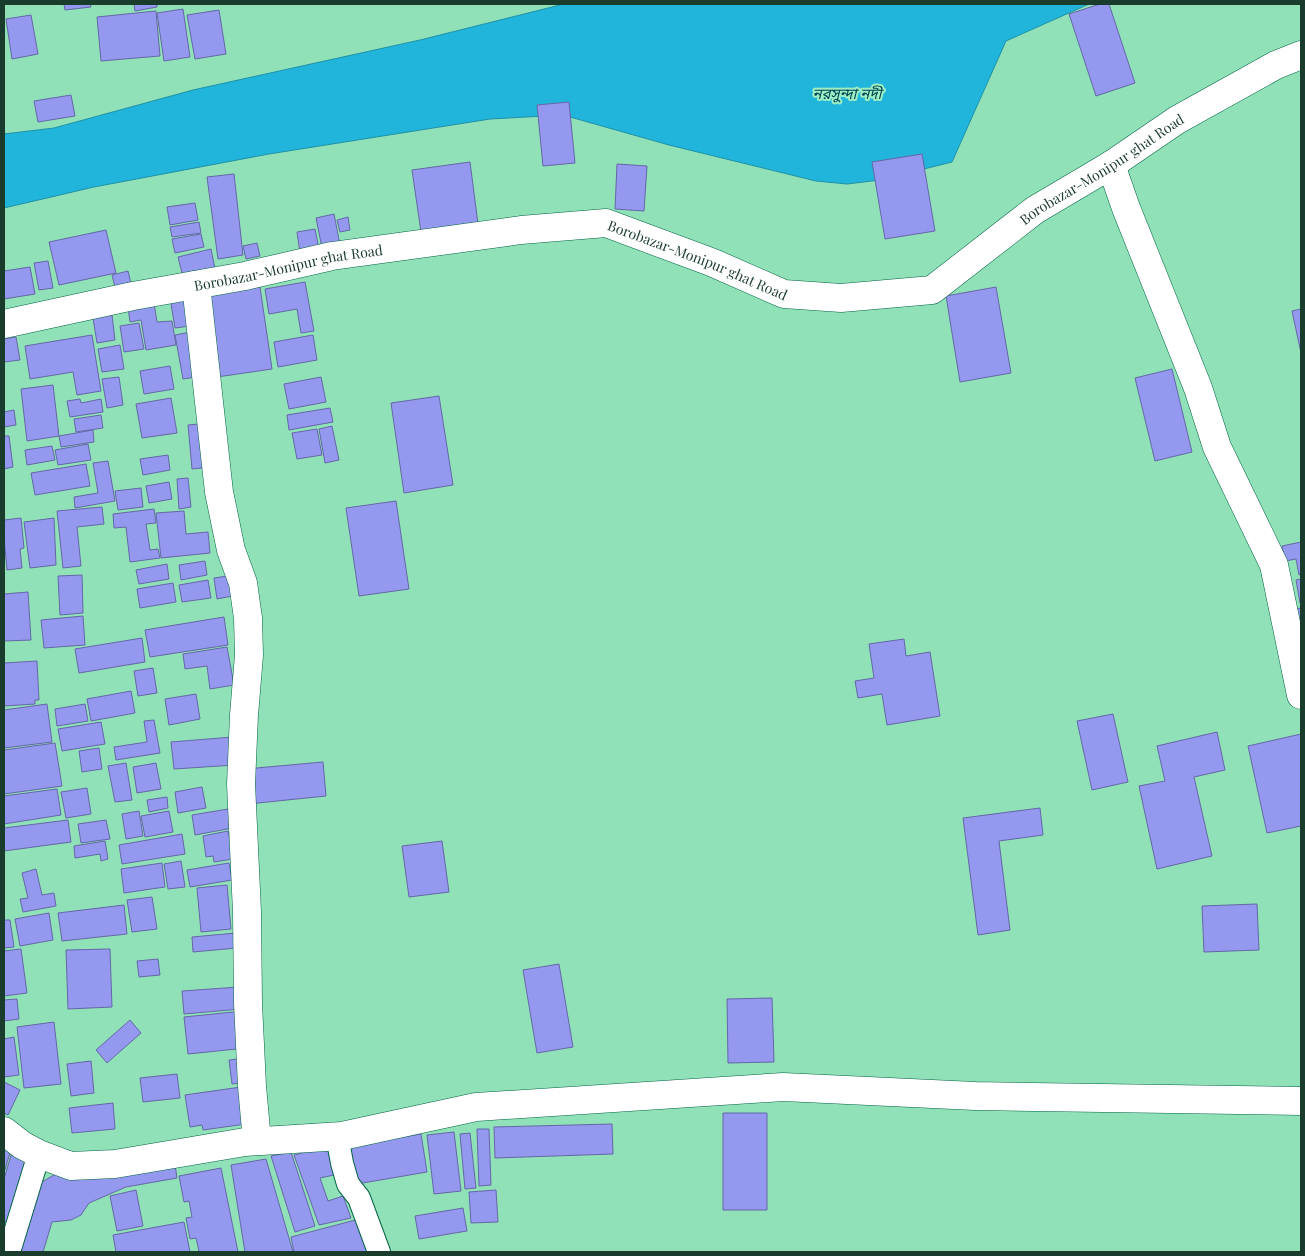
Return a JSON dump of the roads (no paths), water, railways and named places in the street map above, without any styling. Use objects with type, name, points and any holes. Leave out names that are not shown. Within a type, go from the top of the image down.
[{"type":"street","name":"Borobazar-Monipur ghat Road","points":[[4,324],[133,296],[245,276],[332,256],[521,230],[606,223],[711,262],[784,294],[841,298],[932,290],[1035,210],[1111,165],[1177,120],[1276,65],[1301,55]]},
{"type":"street","points":[[1111,165],[1126,208],[1198,388],[1217,447],[1274,565],[1301,695]]},
{"type":"street","points":[[196,285],[219,492],[232,550],[243,583],[248,618],[249,655],[241,784],[247,912],[248,1003],[257,1141]]},
{"type":"street","points":[[4,1131],[22,1145],[70,1166],[116,1164],[245,1142],[337,1136],[476,1107],[783,1087],[975,1096],[1301,1101]]},
{"type":"street","points":[[337,1136],[348,1184],[359,1198],[379,1252]]},
{"type":"street","points":[[10,1252],[39,1154]]},
{"type":"water","name":"নরসুন্দা নদী","points":[[564,4],[1089,4],[1006,41],[952,162],[880,180],[847,184],[816,181],[669,145],[563,115],[490,119],[269,154],[94,187],[4,208],[4,134],[54,128],[193,90],[420,40]]}]
